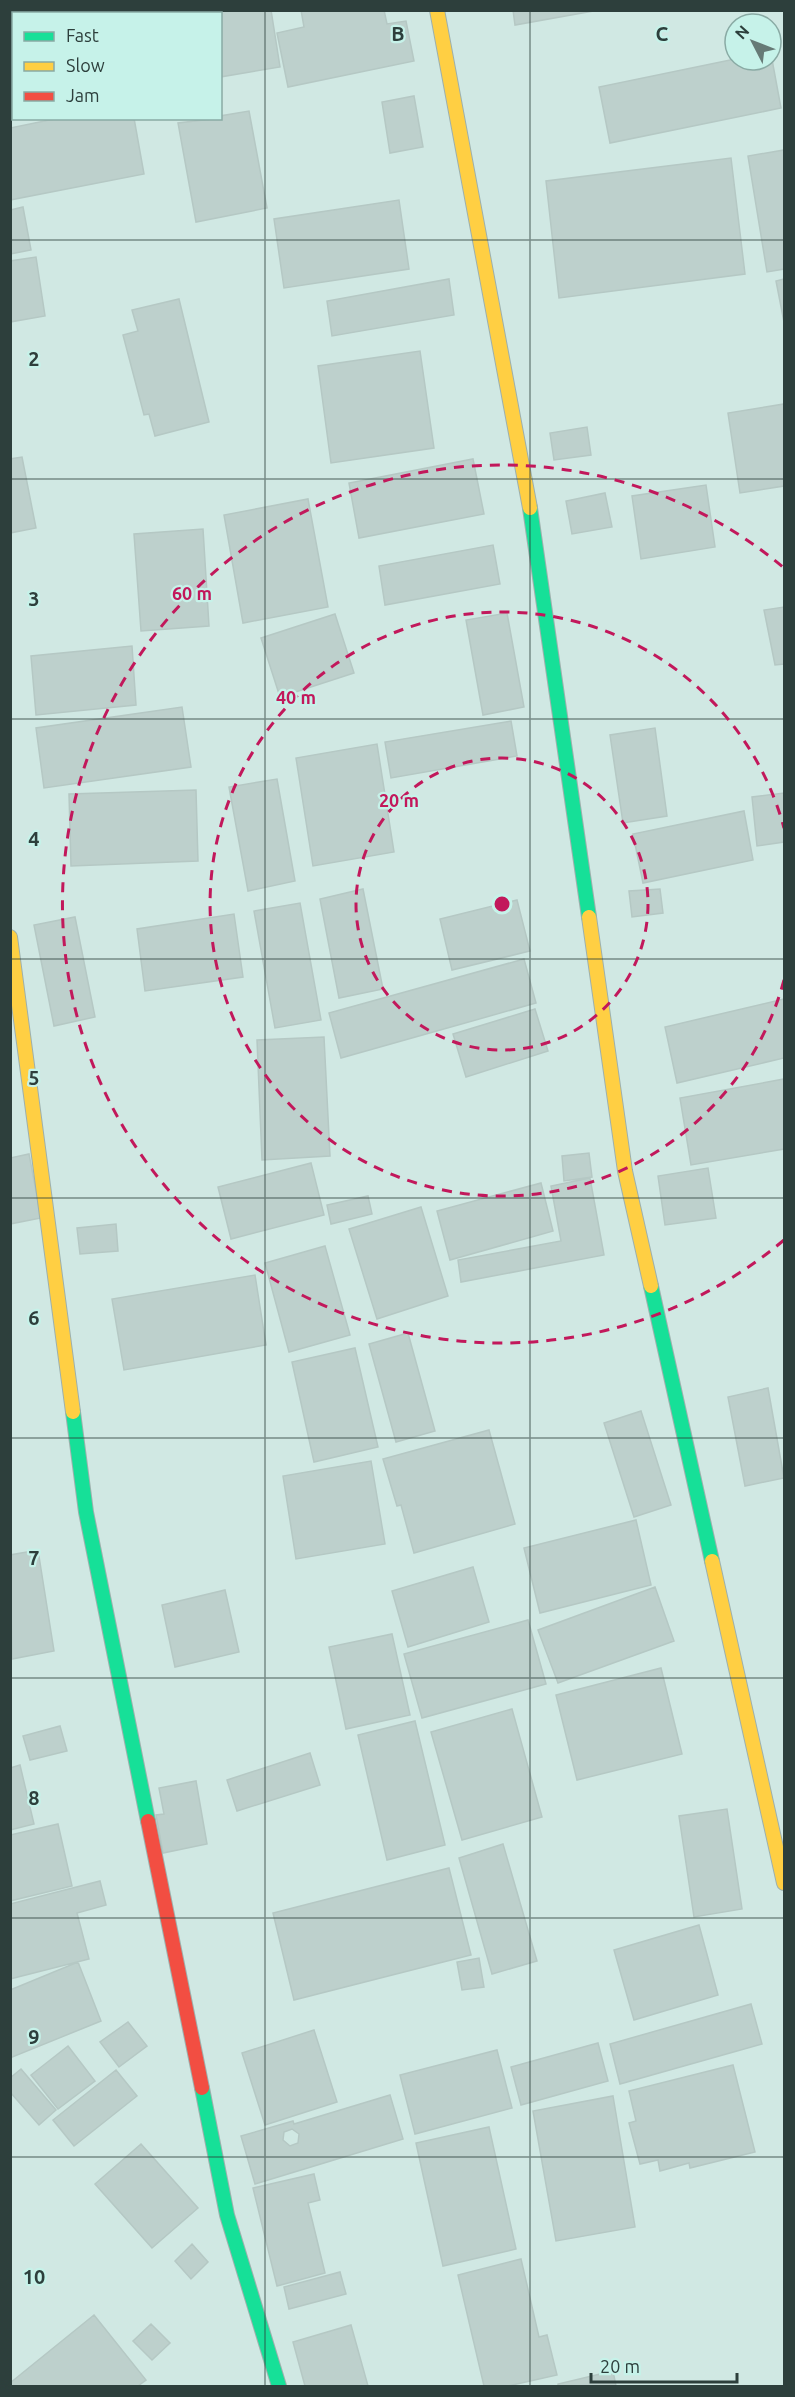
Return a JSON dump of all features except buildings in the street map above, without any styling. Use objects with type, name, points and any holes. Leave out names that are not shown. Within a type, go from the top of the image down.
[{"type":"street","points":[[437,10],[528,496],[625,1171],[784,1883]]},
{"type":"street","points":[[10,937],[86,1512],[227,2215],[279,2386]]},
{"type":"traffic: fast","points":[[530,508],[589,917]]},
{"type":"traffic: fast","points":[[651,1286],[712,1561]]},
{"type":"traffic: fast","points":[[73,1412],[86,1512],[148,1821]]},
{"type":"traffic: fast","points":[[202,2088],[227,2215],[279,2386]]},
{"type":"traffic: slow","points":[[437,10],[530,508]]},
{"type":"traffic: slow","points":[[589,917],[625,1171],[651,1286]]},
{"type":"traffic: slow","points":[[10,937],[73,1412]]},
{"type":"traffic: slow","points":[[712,1561],[784,1883]]},
{"type":"traffic: jam","points":[[148,1821],[202,2088]]}]
